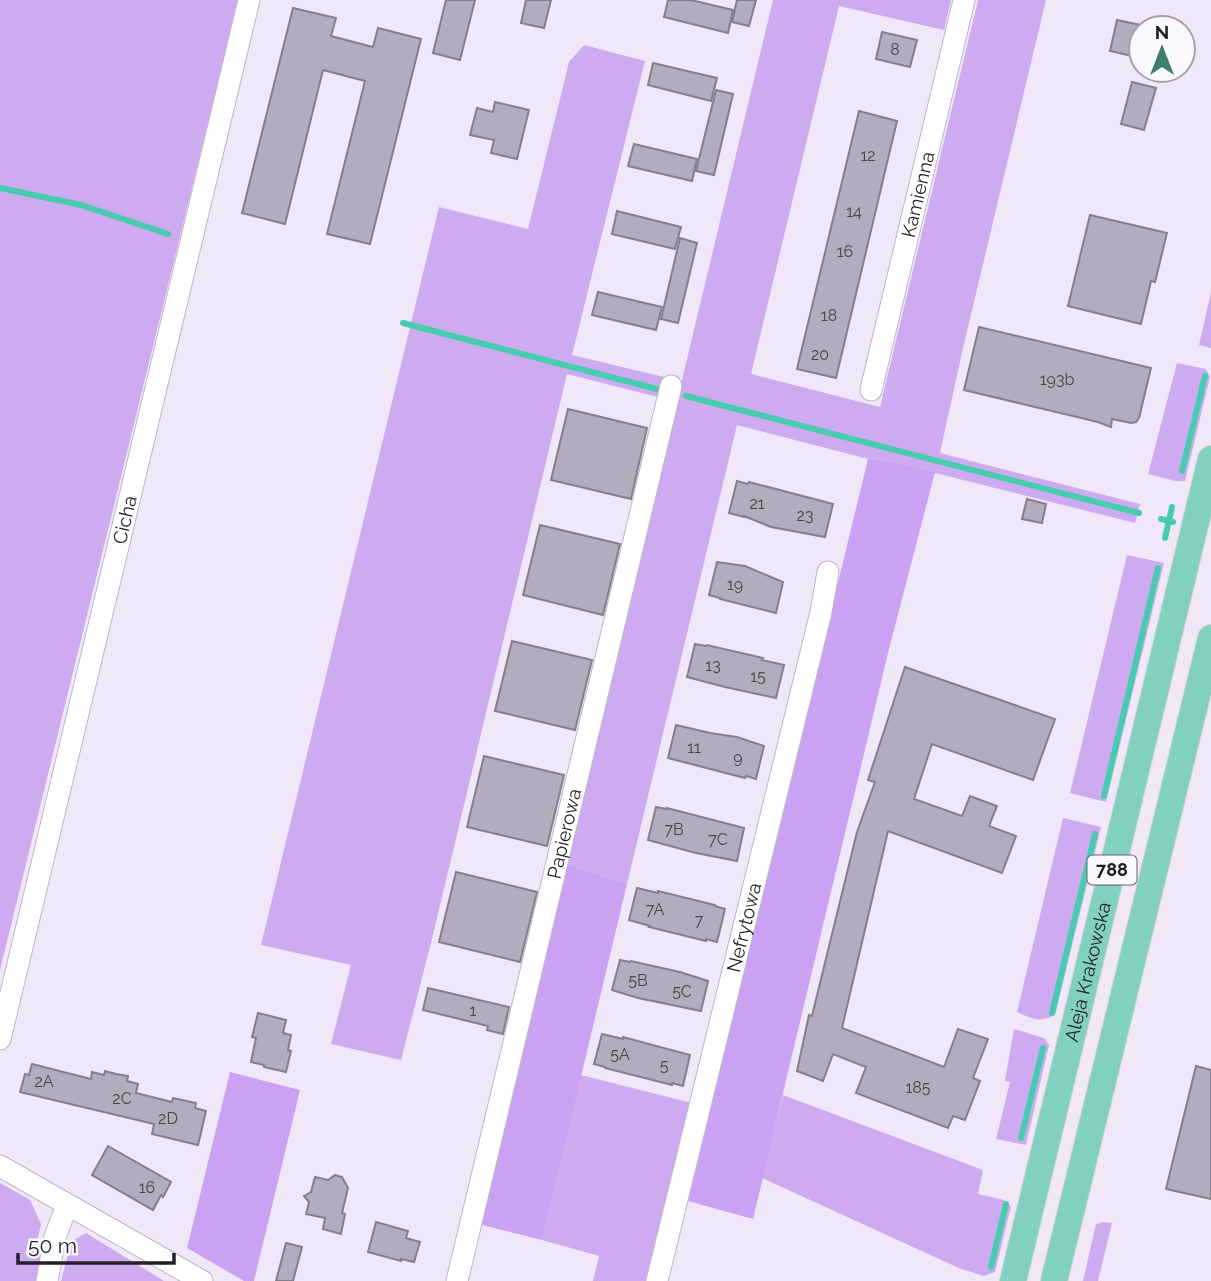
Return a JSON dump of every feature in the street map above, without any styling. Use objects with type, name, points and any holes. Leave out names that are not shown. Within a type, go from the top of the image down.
[{"type":"main road","name":"Aleja Krakowska","points":[[1013,1281],[1211,459]]},
{"type":"main road","name":"788","points":[[1054,1281],[1211,638]]},
{"type":"street","name":"Cicha","points":[[0,1039],[249,0]]},
{"type":"street","name":"Kamienna","points":[[871,390],[964,0]]},
{"type":"street","name":"Papierowa","points":[[457,1281],[671,386]]},
{"type":"street","name":"Nefrytowa","points":[[657,1281],[821,612],[828,572]]},
{"type":"street","points":[[0,1166],[202,1281]]},
{"type":"street","points":[[47,1281],[55,1237],[67,1205]]},
{"type":"shaded area","points":[[0,0],[238,0],[0,970]]},
{"type":"shaded area","points":[[773,0],[951,0],[944,30],[839,6],[751,374],[880,407],[978,0],[1046,0],[940,453],[1140,504],[1135,523],[737,425],[627,884],[566,864]]},
{"type":"shaded area","points":[[584,45],[645,61],[572,355],[664,377],[658,397],[567,374],[401,1060],[331,1044],[351,965],[261,945],[439,207],[528,229],[569,62]]},
{"type":"shaded area","points":[[1211,292],[1211,348],[1199,345]]},
{"type":"shaded area","points":[[1177,363],[1206,369],[1210,377],[1185,481],[1148,474]]},
{"type":"shaded area","points":[[874,458],[935,472],[888,653],[753,1219],[688,1201],[868,459]]},
{"type":"shaded area","points":[[1127,555],[1164,563],[1106,802],[1070,793]]},
{"type":"shaded area","points":[[1063,818],[1101,827],[1055,1015],[1036,1019],[1017,1012]]},
{"type":"shaded area","points":[[566,864],[627,884],[542,1240],[478,1224]]},
{"type":"shaded area","points":[[1014,1029],[1044,1038],[1049,1045],[1026,1145],[996,1139],[1010,1082],[1005,1081]]},
{"type":"shaded area","points":[[230,1072],[300,1090],[254,1281],[244,1281],[187,1248]]},
{"type":"shaded area","points":[[581,1075],[692,1103],[649,1281],[593,1281],[599,1256],[542,1240]]},
{"type":"shaded area","points":[[783,1095],[983,1170],[978,1194],[1004,1200],[1011,1206],[995,1272],[984,1276],[961,1269],[762,1178]]},
{"type":"shaded area","points":[[0,1183],[30,1200],[41,1224],[35,1251],[46,1254],[39,1281],[0,1281]]},
{"type":"shaded area","points":[[1112,1223],[1098,1281],[1083,1281],[1096,1224]]},
{"type":"shaded area","points":[[86,1233],[164,1281],[61,1281],[72,1241]]},
{"type":"building","points":[[446,0],[475,0],[460,60],[433,53]]},
{"type":"building","points":[[526,0],[551,0],[544,28],[521,23]]},
{"type":"building","points":[[668,0],[691,0],[733,10],[728,33],[664,17]]},
{"type":"building","points":[[737,0],[756,0],[749,26],[732,22]]},
{"type":"building","points":[[293,8],[336,18],[331,36],[373,47],[378,28],[421,39],[370,244],[327,234],[365,81],[323,70],[285,224],[242,213]]},
{"type":"building","points":[[1117,20],[1127,22],[1127,55],[1110,51]]},
{"type":"building","points":[[882,32],[917,40],[910,67],[876,59]]},
{"type":"building","points":[[653,63],[717,78],[711,101],[648,85]]},
{"type":"building","points":[[1131,84],[1156,88],[1144,130],[1121,124]]},
{"type":"building","points":[[716,90],[733,94],[714,175],[696,171]]},
{"type":"building","points":[[495,102],[529,110],[517,159],[491,153],[494,140],[470,135],[477,108],[493,112]]},
{"type":"building","points":[[859,111],[897,121],[836,378],[797,369]]},
{"type":"building","points":[[634,144],[697,159],[692,181],[628,166]]},
{"type":"building","points":[[617,211],[681,227],[675,249],[612,234]]},
{"type":"building","points":[[1090,215],[1167,233],[1155,282],[1151,281],[1141,324],[1068,306]]},
{"type":"building","points":[[680,238],[697,243],[678,323],[661,319]]},
{"type":"building","points":[[598,292],[662,307],[656,330],[592,315]]},
{"type":"building","points":[[979,327],[1151,368],[1139,418],[1131,423],[1112,419],[1111,427],[964,390]]},
{"type":"building","points":[[568,409],[647,428],[631,499],[551,480]]},
{"type":"building","points":[[737,481],[833,504],[825,537],[771,527],[729,513]]},
{"type":"building","points":[[1027,499],[1046,504],[1042,523],[1022,519]]},
{"type":"building","points":[[540,525],[620,544],[603,615],[523,595]]},
{"type":"building","points":[[717,562],[745,566],[783,582],[776,613],[709,595]]},
{"type":"building","points":[[512,641],[592,660],[575,730],[495,711]]},
{"type":"building","points":[[695,644],[784,665],[776,698],[687,677]]},
{"type":"building","points":[[905,667],[1055,719],[1033,780],[932,744],[914,799],[962,816],[970,796],[997,806],[989,826],[1016,836],[1002,873],[888,831],[842,1028],[944,1067],[958,1029],[988,1039],[973,1078],[980,1081],[965,1120],[953,1116],[948,1128],[856,1093],[866,1067],[833,1054],[823,1081],[797,1071],[857,832],[875,782],[868,780]]},
{"type":"building","points":[[676,725],[737,737],[764,746],[756,779],[668,758]]},
{"type":"building","points":[[484,756],[564,775],[547,846],[467,827]]},
{"type":"building","points":[[656,807],[744,828],[737,861],[648,840]]},
{"type":"building","points":[[456,872],[537,892],[520,962],[439,942]]},
{"type":"building","points":[[637,888],[725,909],[717,942],[629,920]]},
{"type":"building","points":[[620,960],[680,972],[708,981],[701,1011],[612,990]]},
{"type":"building","points":[[428,988],[509,1007],[503,1034],[487,1030],[488,1026],[423,1010]]},
{"type":"building","points":[[258,1013],[286,1020],[283,1033],[291,1035],[288,1050],[291,1051],[286,1072],[251,1062],[256,1038],[252,1037]]},
{"type":"building","points":[[602,1034],[690,1055],[683,1086],[594,1064]]},
{"type":"building","points":[[32,1064],[91,1079],[92,1072],[104,1075],[105,1071],[128,1076],[127,1081],[138,1084],[136,1093],[172,1102],[173,1098],[196,1103],[195,1108],[206,1111],[198,1145],[152,1134],[154,1124],[20,1092],[25,1074],[29,1075]]},
{"type":"building","points":[[1196,1066],[1211,1070],[1211,1199],[1166,1189]]},
{"type":"building","points":[[108,1146],[171,1182],[153,1210],[92,1175]]},
{"type":"building","points":[[335,1175],[342,1177],[348,1188],[342,1213],[345,1214],[341,1234],[323,1229],[325,1218],[306,1214],[309,1202],[304,1196],[311,1192],[315,1177],[328,1180]]},
{"type":"building","points":[[376,1222],[408,1231],[406,1238],[420,1242],[414,1262],[368,1252]]},
{"type":"building","points":[[286,1243],[302,1247],[293,1281],[276,1281]]},
{"type":"waterway","points":[[0,188],[81,205],[168,234]]},
{"type":"waterway","points":[[403,323],[657,389]]},
{"type":"waterway","points":[[1182,471],[1205,376]]},
{"type":"waterway","points":[[686,396],[1139,513]]},
{"type":"waterway","points":[[1165,538],[1172,507]]},
{"type":"waterway","points":[[1161,519],[1173,522]]},
{"type":"waterway","points":[[1104,796],[1158,568]]},
{"type":"waterway","points":[[1052,1013],[1095,834]]},
{"type":"waterway","points":[[1021,1138],[1043,1048]]},
{"type":"waterway","points":[[991,1267],[1006,1204]]}]
